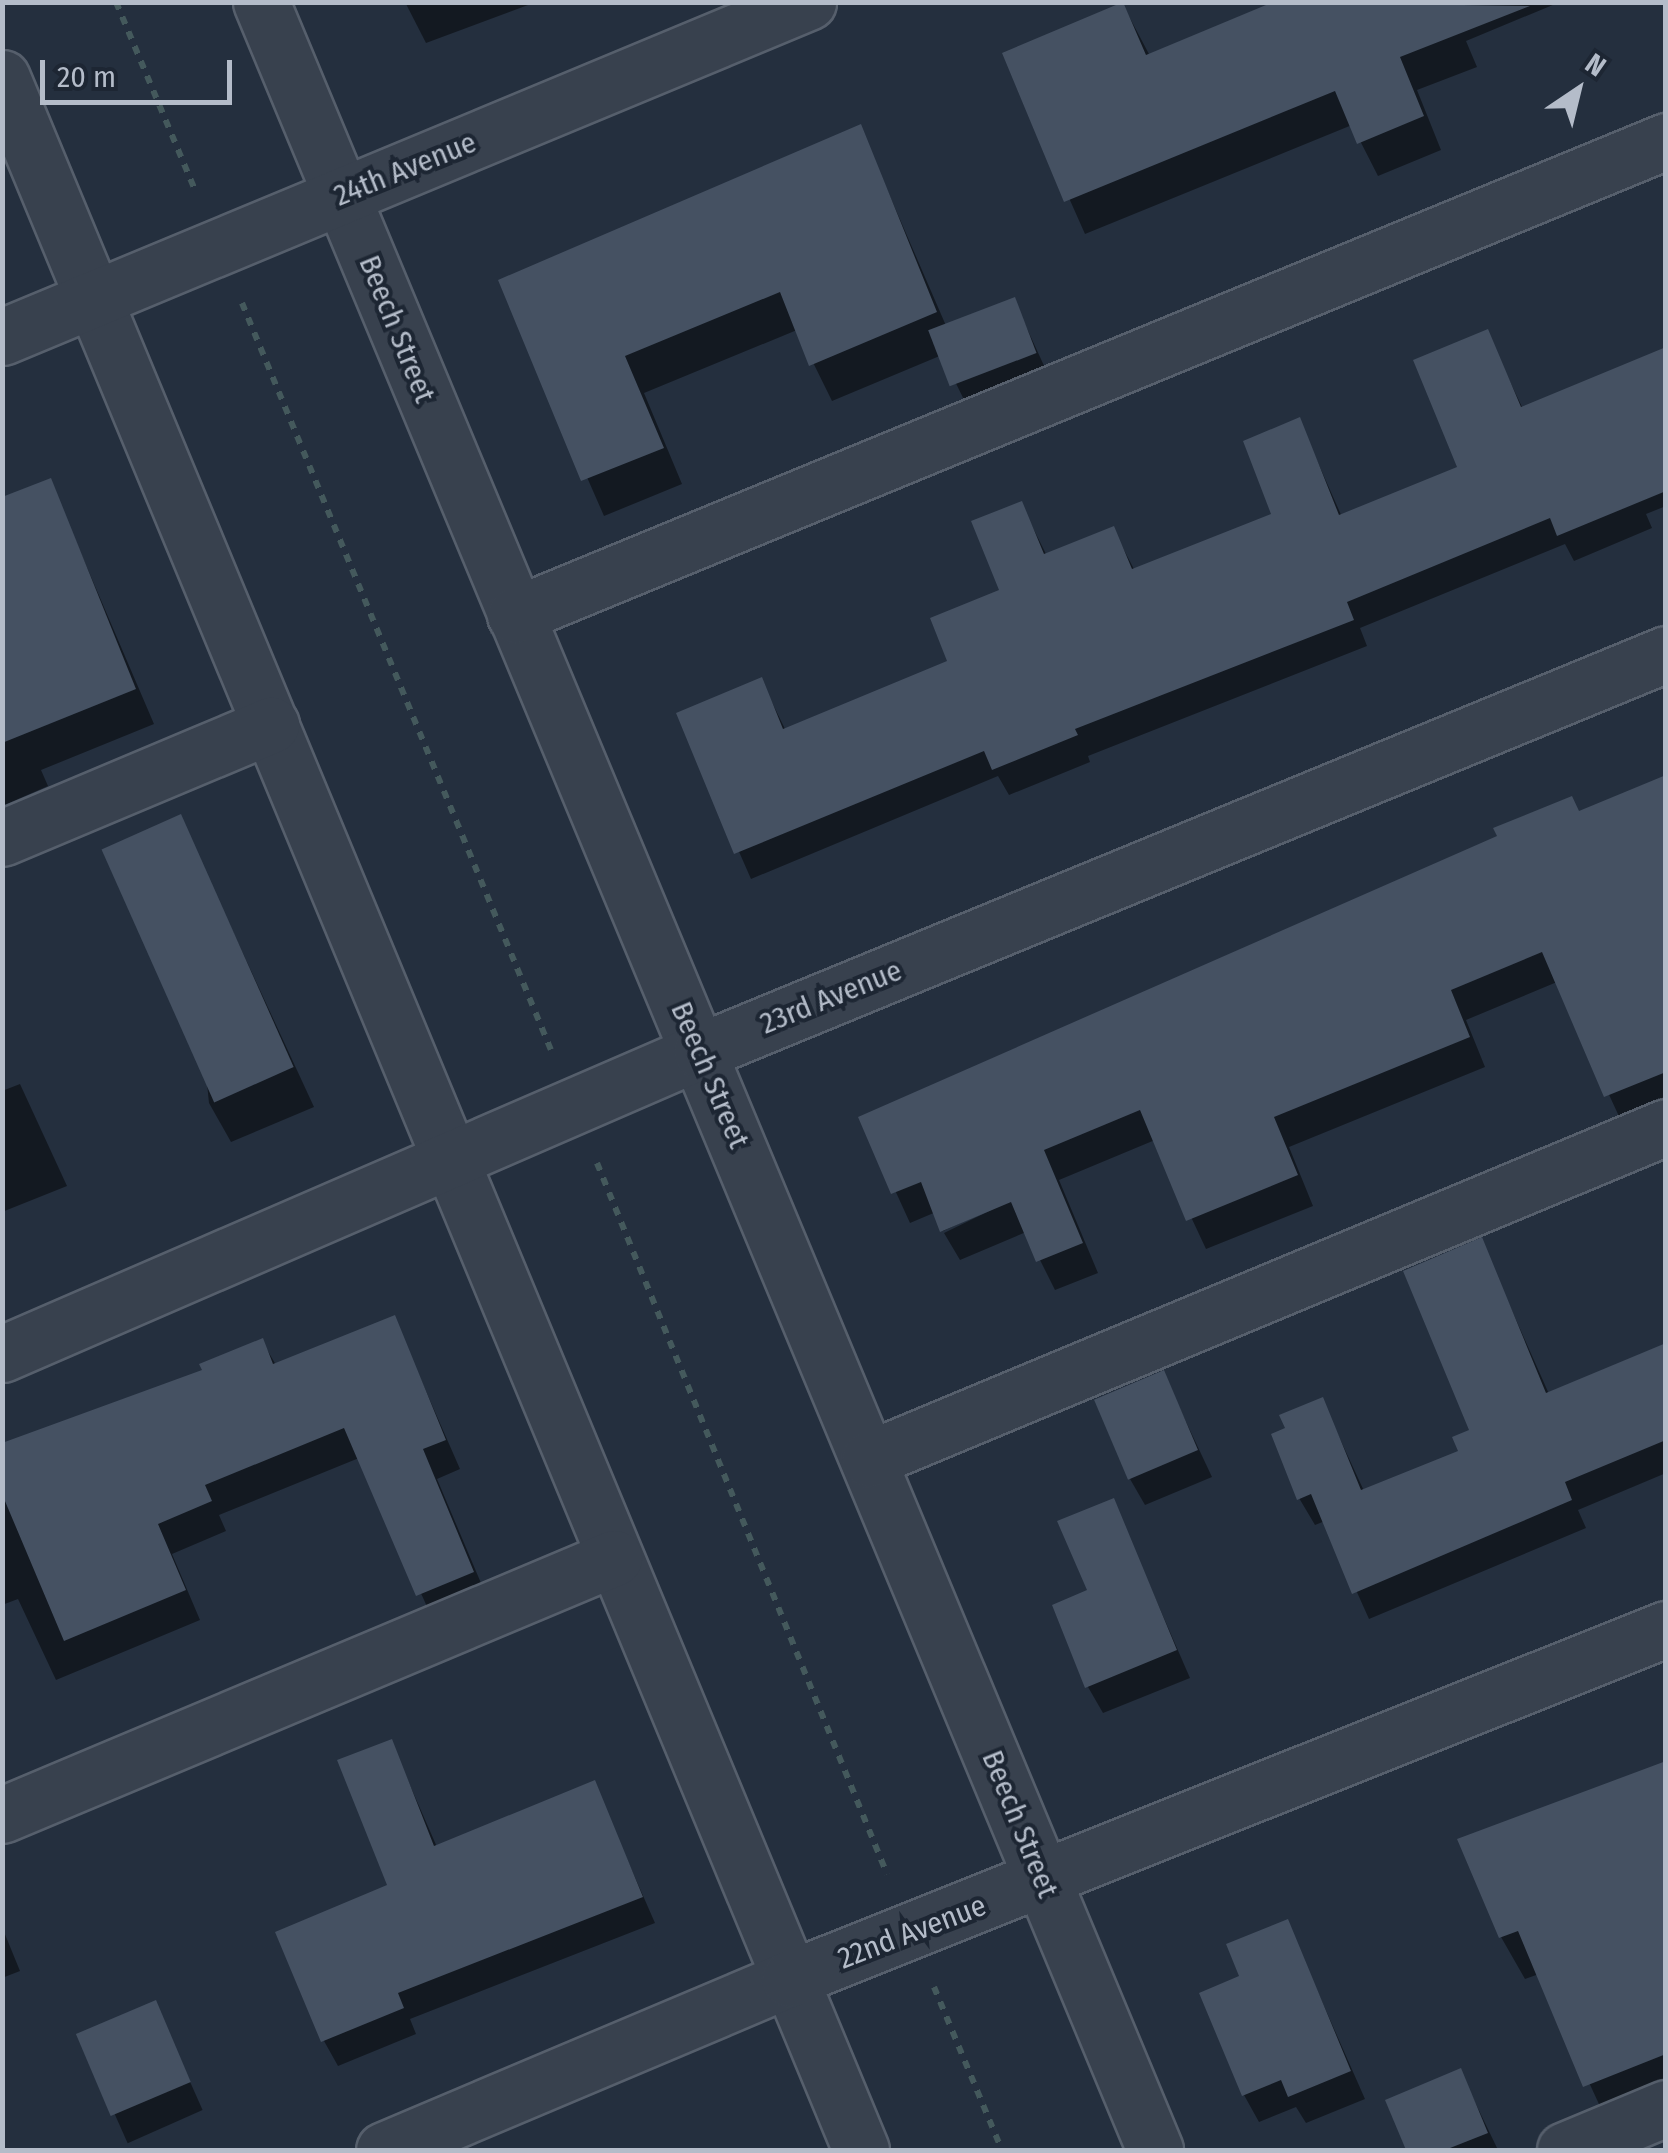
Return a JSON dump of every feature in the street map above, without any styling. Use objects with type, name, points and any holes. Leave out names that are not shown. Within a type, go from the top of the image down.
[{"type":"street","name":"Beech Street","points":[[261,2],[515,615],[701,1050],[1155,2150]]},
{"type":"street","name":"24th Avenue","points":[[2,337],[808,2]]},
{"type":"street","points":[[2,78],[90,299],[271,725],[861,2150]]},
{"type":"street","points":[[515,615],[1666,141]]},
{"type":"street","name":"23rd Avenue","points":[[2,1354],[701,1050],[1666,654]]},
{"type":"street","points":[[2,838],[271,725]]},
{"type":"street","points":[[869,1459],[1666,1127]]},
{"type":"street","points":[[2,1814],[614,1558]]},
{"type":"street","name":"22nd Avenue","points":[[384,2150],[789,1979],[1044,1882],[1666,1629]]},
{"type":"street","points":[[1565,2150],[1666,2108]]},
{"type":"building","points":[[1123,2],[1146,55],[1273,2],[1530,6],[1400,57],[1424,116],[1357,144],[1335,91],[1064,202],[1002,53]]},
{"type":"building","points":[[861,124],[937,312],[809,366],[780,292],[625,356],[664,448],[581,481],[498,280]]},
{"type":"building","points":[[1015,297],[1037,353],[950,386],[928,330]]},
{"type":"building","points":[[1488,329],[1521,407],[1666,347],[1666,491],[1557,536],[1550,518],[1347,602],[1354,620],[1075,729],[1078,735],[992,770],[984,751],[734,854],[676,713],[762,677],[783,729],[947,661],[930,618],[999,590],[971,521],[1022,501],[1044,554],[1114,526],[1132,569],[1271,514],[1243,441],[1300,417],[1339,515],[1457,467],[1413,360]]},
{"type":"building","points":[[51,478],[136,689],[2,743],[2,497]]},
{"type":"building","points":[[1666,775],[1666,1072],[1604,1097],[1542,952],[1451,990],[1470,1037],[1274,1117],[1298,1175],[1186,1221],[1140,1110],[1044,1150],[1083,1243],[1036,1262],[1011,1202],[940,1232],[921,1182],[891,1194],[858,1117],[1497,836],[1493,828],[1572,796],[1579,811]]},
{"type":"building","points":[[181,814],[294,1067],[214,1102],[102,849]]},
{"type":"building","points":[[1482,1237],[1546,1393],[1666,1343],[1666,1440],[1565,1482],[1572,1500],[1352,1594],[1311,1494],[1297,1500],[1271,1434],[1285,1428],[1279,1415],[1323,1397],[1361,1490],[1458,1451],[1452,1437],[1469,1430],[1403,1271]]},
{"type":"building","points":[[395,1315],[446,1440],[423,1449],[474,1572],[416,1596],[344,1428],[205,1485],[212,1501],[158,1524],[186,1590],[64,1641],[2,1494],[2,1443],[202,1370],[199,1364],[263,1338],[273,1364]]},
{"type":"building","points":[[1164,1370],[1198,1450],[1128,1480],[1094,1400]]},
{"type":"building","points":[[1114,1498],[1177,1650],[1085,1688],[1052,1605],[1087,1590],[1057,1521]]},
{"type":"building","points":[[392,1739],[434,1846],[595,1780],[643,1897],[398,1993],[404,2008],[321,2042],[275,1932],[387,1885],[337,1760]]},
{"type":"building","points":[[1666,1761],[1666,2054],[1583,2087],[1518,1931],[1499,1938],[1457,1839]]},
{"type":"building","points":[[1288,1919],[1351,2071],[1288,2097],[1281,2080],[1242,2096],[1199,1993],[1239,1976],[1226,1944]]},
{"type":"building","points":[[156,2000],[191,2082],[111,2116],[76,2034]]},
{"type":"building","points":[[1461,2068],[1488,2133],[1445,2150],[1406,2150],[1385,2100]]}]
